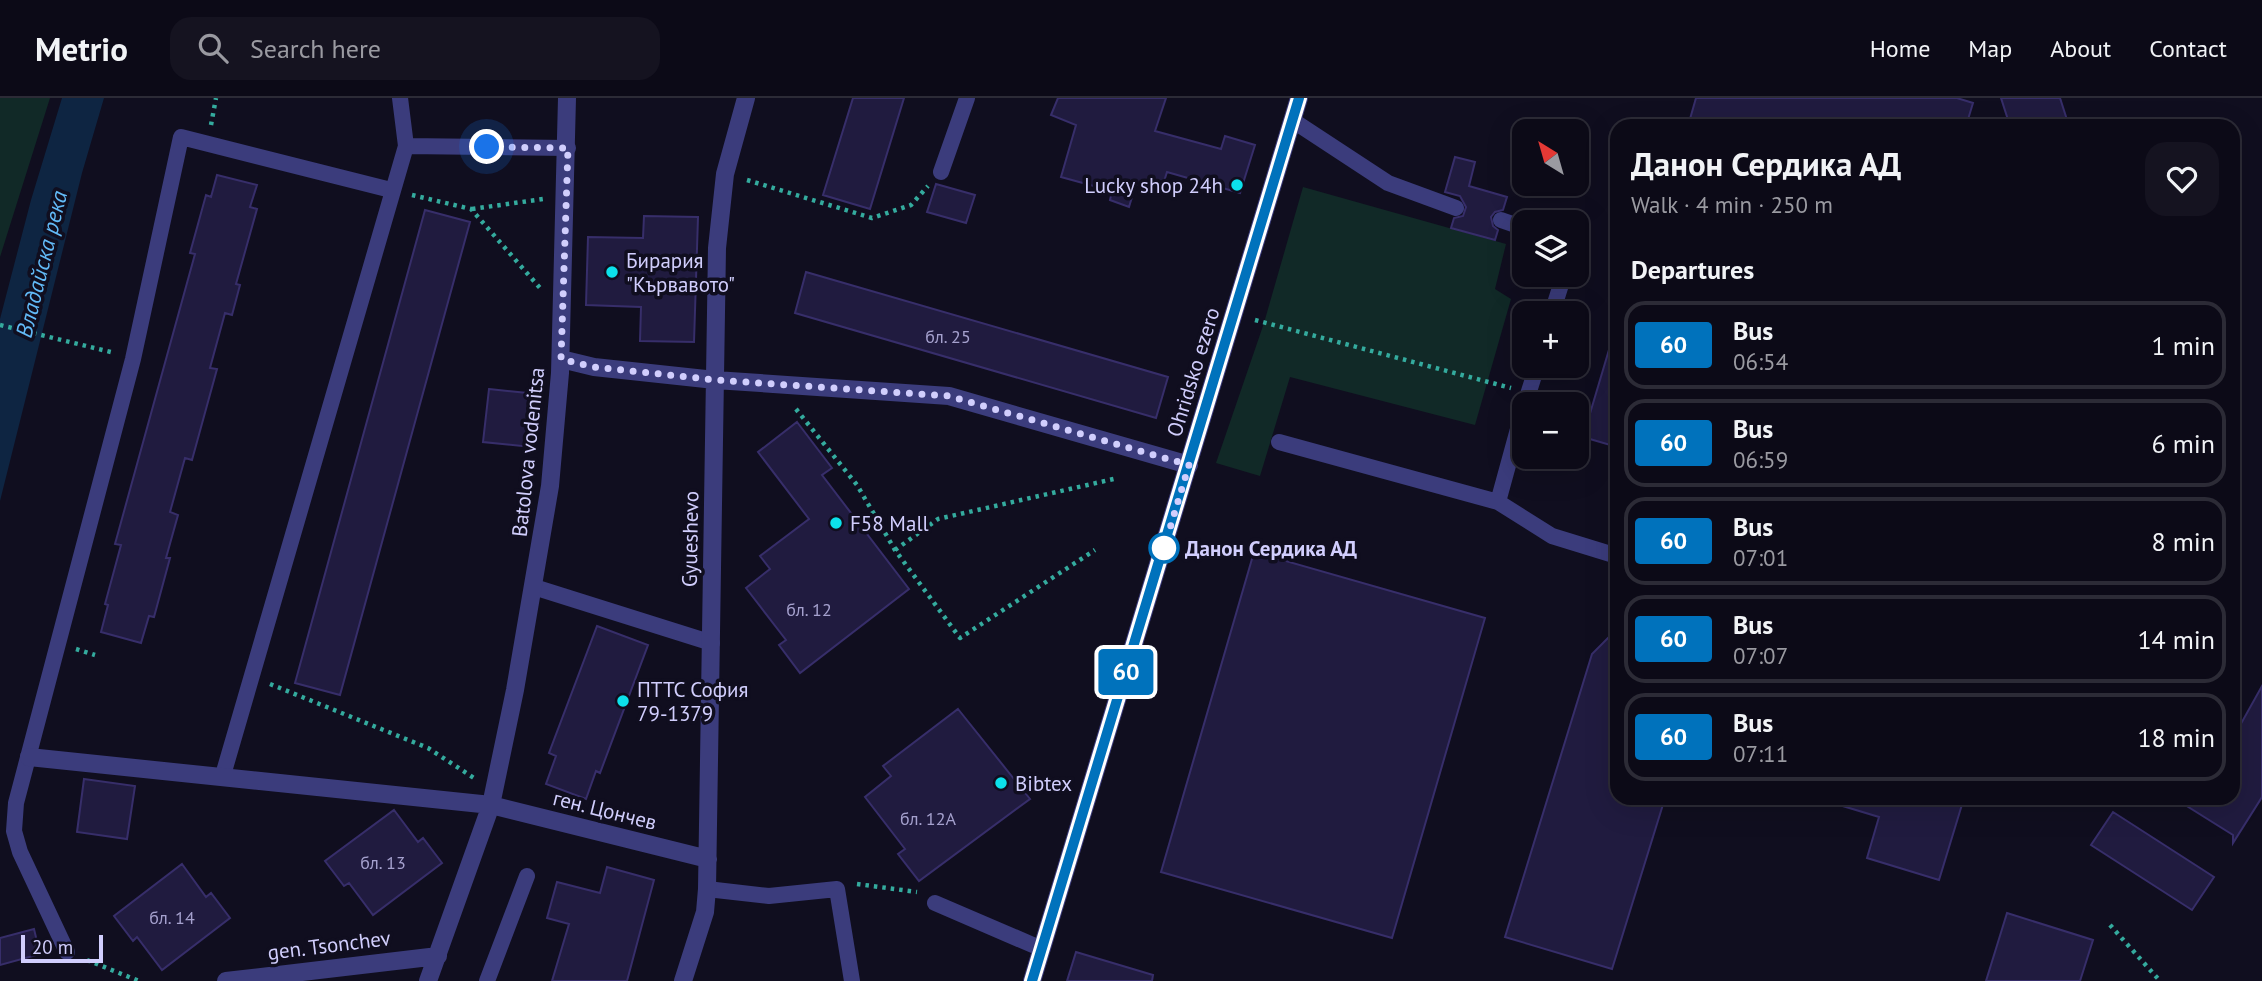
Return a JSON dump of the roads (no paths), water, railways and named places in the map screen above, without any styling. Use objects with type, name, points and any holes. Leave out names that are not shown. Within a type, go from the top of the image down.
[{"type":"street","name":"Batolova vodenitsa","points":[[428,981],[491,805],[534,587],[550,486],[563,314],[567,98]]},
{"type":"street","name":"Gyueshevo","points":[[683,981],[705,912],[707,889],[718,248],[725,174],[746,98]]},
{"type":"street","name":"Ohridsko ezero","points":[[1032,981],[1299,98]]},
{"type":"street","points":[[561,359],[594,367],[716,380],[949,396],[1189,465]]},
{"type":"street","name":"ген. Цончев","points":[[29,757],[223,775],[491,805],[708,859]]},
{"type":"street","name":"gen. Tsonchev","points":[[226,981],[438,956]]},
{"type":"lane","points":[[223,775],[391,190],[406,146],[400,98]]},
{"type":"lane","points":[[940,172],[967,98]]},
{"type":"lane","points":[[1292,120],[1388,183],[1456,208]]},
{"type":"lane","points":[[67,952],[20,852],[15,831],[16,803],[133,359],[181,137],[391,190]]},
{"type":"lane","points":[[406,146],[568,148]]},
{"type":"lane","points":[[1501,220],[1512,224]]},
{"type":"lane","points":[[1279,442],[1497,502],[1552,536],[1610,554]]},
{"type":"lane","points":[[1497,502],[1512,450]]},
{"type":"lane","points":[[534,587],[712,643]]},
{"type":"lane","points":[[487,981],[527,876]]},
{"type":"lane","points":[[707,889],[769,896],[837,889],[852,981]]},
{"type":"lane","points":[[935,903],[1042,949]]},
{"type":"water","name":"Владайска река","points":[[62,98],[104,98],[82,173],[0,501],[0,319],[31,200]]},
{"type":"place","name":"Lucky shop 24h","points":[[1237,185]]},
{"type":"place","name":"Бирария \"Кървавото\"","points":[[612,272]]},
{"type":"place","name":"F58 Mall","points":[[836,523]]},
{"type":"place","name":"Данон Сердика АД","points":[[1164,548]]},
{"type":"place","name":"ПТТС София 79-1379","points":[[623,701]]},
{"type":"place","name":"Bibtex","points":[[1001,783]]}]
